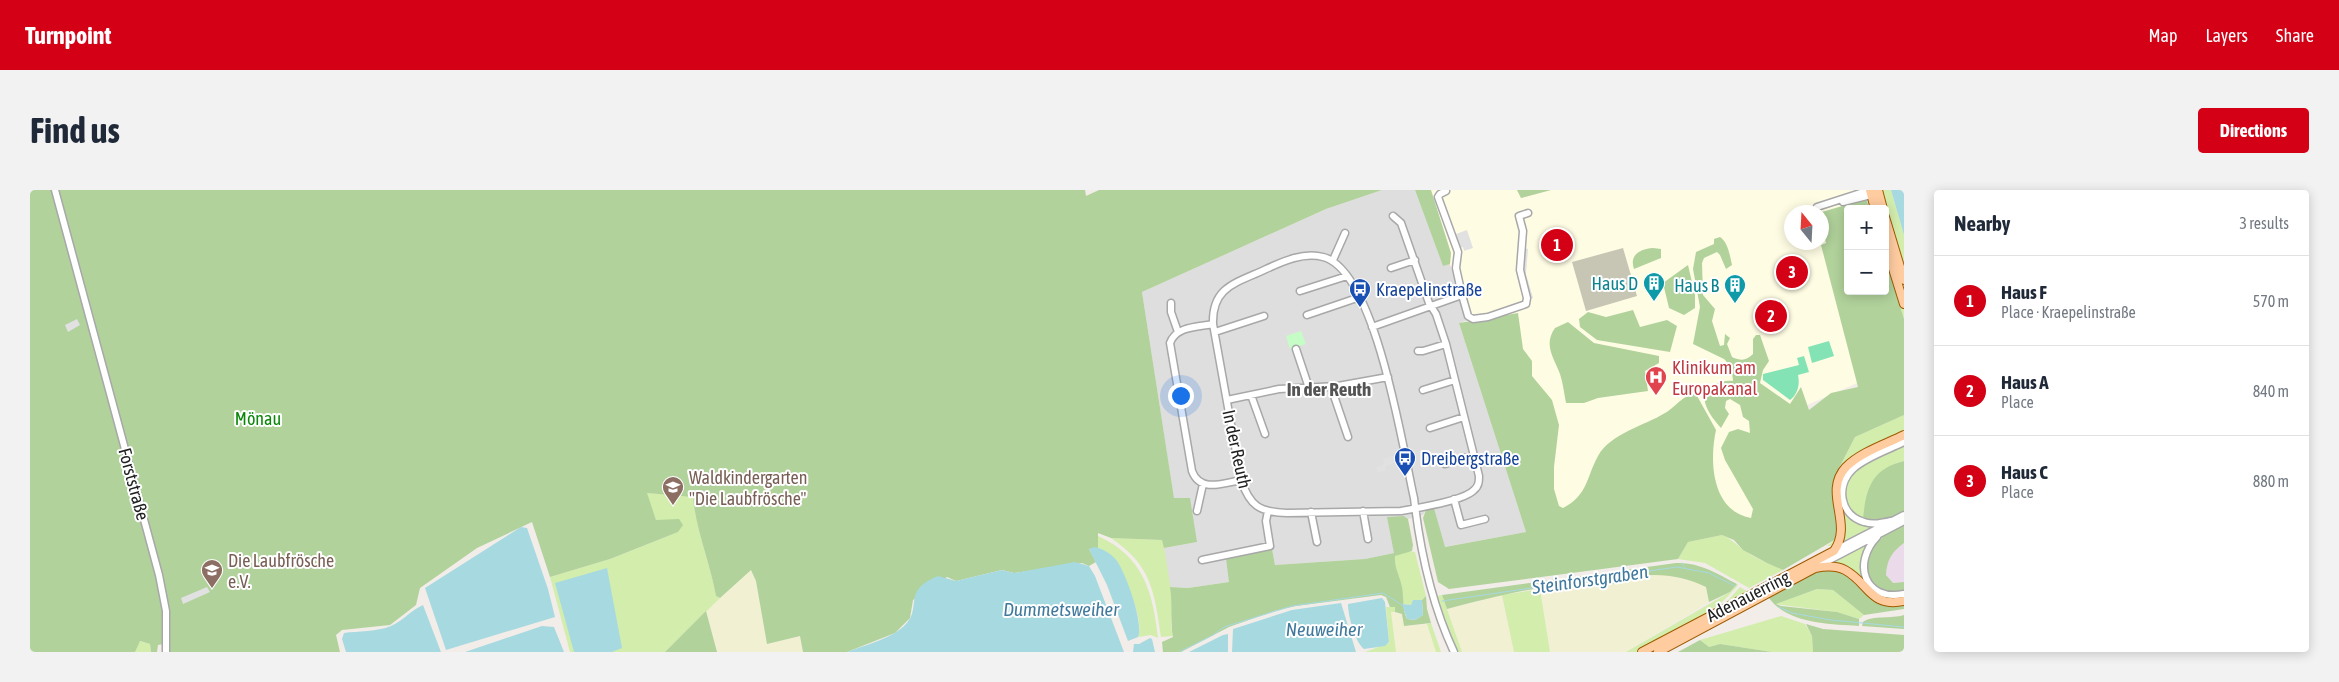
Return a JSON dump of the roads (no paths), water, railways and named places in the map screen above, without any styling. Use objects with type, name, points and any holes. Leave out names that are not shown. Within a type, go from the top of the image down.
[{"type":"main road","points":[[1873,191],[1875,205]]},
{"type":"main road","points":[[1873,191],[1881,205]]},
{"type":"main road","points":[[1889,230],[1904,280]]},
{"type":"main road","points":[[1887,250],[1904,304]]},
{"type":"main road","points":[[1834,551],[1839,542],[1842,525],[1837,491],[1840,475],[1856,459],[1904,435]]},
{"type":"main road","name":"Adenauerring","points":[[1766,591],[1834,551]]},
{"type":"main road","points":[[1815,568],[1840,568],[1851,574],[1876,598],[1889,602],[1904,601]]},
{"type":"main road","name":"Adenauerring","points":[[1642,652],[1815,568]]},
{"type":"main road","name":"Adenauerring","points":[[1658,652],[1751,598]]},
{"type":"street","name":"Forststraße","points":[[55,190],[159,576],[166,616],[166,652]]},
{"type":"street","points":[[1446,191],[1438,197],[1458,252],[1456,268],[1462,295],[1468,316],[1473,319],[1488,317],[1526,304],[1527,298],[1520,270],[1523,231],[1519,216],[1528,213]]},
{"type":"street","points":[[1826,205],[1873,191]]},
{"type":"street","points":[[1202,560],[1270,546],[1266,521],[1268,511],[1311,512],[1415,509],[1468,496],[1478,485],[1479,476],[1446,344],[1401,223],[1393,216]]},
{"type":"street","points":[[1345,232],[1333,260],[1348,276],[1360,297],[1388,377],[1438,610],[1454,652]]},
{"type":"street","name":"In der Reuth","points":[[1268,511],[1261,509],[1249,499],[1241,480],[1213,324],[1213,314],[1217,300],[1227,288],[1235,284],[1300,256],[1314,255],[1333,260]]},
{"type":"street","points":[[1391,268],[1415,260]]},
{"type":"street","points":[[1300,291],[1348,276]]},
{"type":"street","points":[[1372,327],[1462,295]]},
{"type":"street","points":[[1307,315],[1360,297]]},
{"type":"street","points":[[1170,303],[1178,332]]},
{"type":"street","points":[[1215,332],[1264,316]]},
{"type":"street","points":[[1213,324],[1178,332],[1172,338],[1170,348],[1192,471],[1203,484],[1212,485],[1241,480]]},
{"type":"street","points":[[1418,351],[1446,344]]},
{"type":"street","points":[[1296,349],[1309,388]]},
{"type":"street","points":[[1227,400],[1279,389],[1331,387],[1388,377]]},
{"type":"street","points":[[1423,390],[1455,380]]},
{"type":"street","points":[[1331,387],[1348,437]]},
{"type":"street","points":[[1250,395],[1265,434]]},
{"type":"street","points":[[1430,428],[1464,417]]},
{"type":"street","points":[[1891,521],[1866,523],[1854,518],[1843,501],[1842,487],[1853,469],[1904,442]]},
{"type":"street","points":[[1442,461],[1445,464],[1474,454]]},
{"type":"street","points":[[1197,511],[1203,484]]},
{"type":"street","points":[[1454,499],[1461,525],[1485,519]]},
{"type":"street","points":[[1363,511],[1368,539]]},
{"type":"street","points":[[1311,512],[1317,542]]},
{"type":"street","points":[[1856,543],[1904,515]]},
{"type":"street","points":[[1856,543],[1904,521]]},
{"type":"street","points":[[1882,532],[1874,540],[1865,555],[1865,577],[1869,584],[1883,594],[1904,594]]},
{"type":"street","name":"Adenauerring","points":[[1834,551],[1856,543]]},
{"type":"street","name":"Adenauerring","points":[[1815,568],[1856,543]]},
{"type":"water","points":[[1891,190],[1904,190],[1904,235]]},
{"type":"water","points":[[521,527],[527,528],[548,589],[555,617],[446,650],[425,588]]},
{"type":"water","points":[[1094,547],[1110,554],[1121,567],[1139,621],[1138,637],[1128,641],[1107,585],[1089,549]]},
{"type":"water","name":"Dummetsweiher","points":[[1075,562],[1089,566],[1095,576],[1124,652],[847,652],[893,634],[906,624],[913,611],[914,599],[920,587],[938,576],[956,581],[1002,570],[1014,573]]},
{"type":"water","points":[[607,568],[622,648],[612,652],[574,652],[555,583]]},
{"type":"water","points":[[1382,598],[1385,602],[1389,642],[1385,646],[1364,649],[1358,641],[1353,628],[1348,604]]},
{"type":"water","points":[[1413,600],[1422,600],[1423,615],[1415,620],[1407,619],[1402,604],[1411,605]]},
{"type":"water","name":"Neuweiher","points":[[1341,603],[1356,652],[1232,652],[1233,629],[1292,610]]},
{"type":"water","points":[[423,605],[441,652],[346,652],[342,639],[344,633],[386,628]]},
{"type":"water","points":[[542,626],[554,627],[564,652],[465,652]]},
{"type":"water","points":[[1228,634],[1228,652],[1189,652],[1223,635]]},
{"type":"water","points":[[1150,638],[1152,639],[1155,652],[1133,652],[1134,644],[1139,644]]},
{"type":"waterway","name":"Steinforstgraben","points":[[1682,563],[1685,568]]},
{"type":"waterway","name":"Steinforstgraben","points":[[1442,601],[1677,567],[1709,573],[1735,586]]},
{"type":"waterway","name":"Steinforstgraben","points":[[1179,652],[1213,635],[1224,627],[1292,606],[1383,593],[1402,605]]},
{"type":"waterway","name":"Steinforstgraben","points":[[1779,607],[1792,613],[1831,620],[1904,627]]},
{"type":"place","name":"Haus F","points":[[1557,245]]},
{"type":"place","name":"Haus C","points":[[1792,272]]},
{"type":"place","name":"Haus D","points":[[1654,302]]},
{"type":"place","name":"Haus B","points":[[1735,304]]},
{"type":"place","name":"Kraepelinstraße","points":[[1360,308]]},
{"type":"place","name":"Haus A","points":[[1771,316]]},
{"type":"place","name":"Klinikum am Europakanal","points":[[1656,396]]},
{"type":"place","name":"Dreibergstraße","points":[[1405,477]]},
{"type":"place","name":"Waldkindergarten \"Die Laubfrösche\"","points":[[673,506]]},
{"type":"place","name":"Die Laubfrösche e.V.","points":[[212,589]]},
{"type":"district","name":"In der Reuth","points":[[1329,389]]},
{"type":"park label","name":"Mönau","points":[[258,418]]}]
